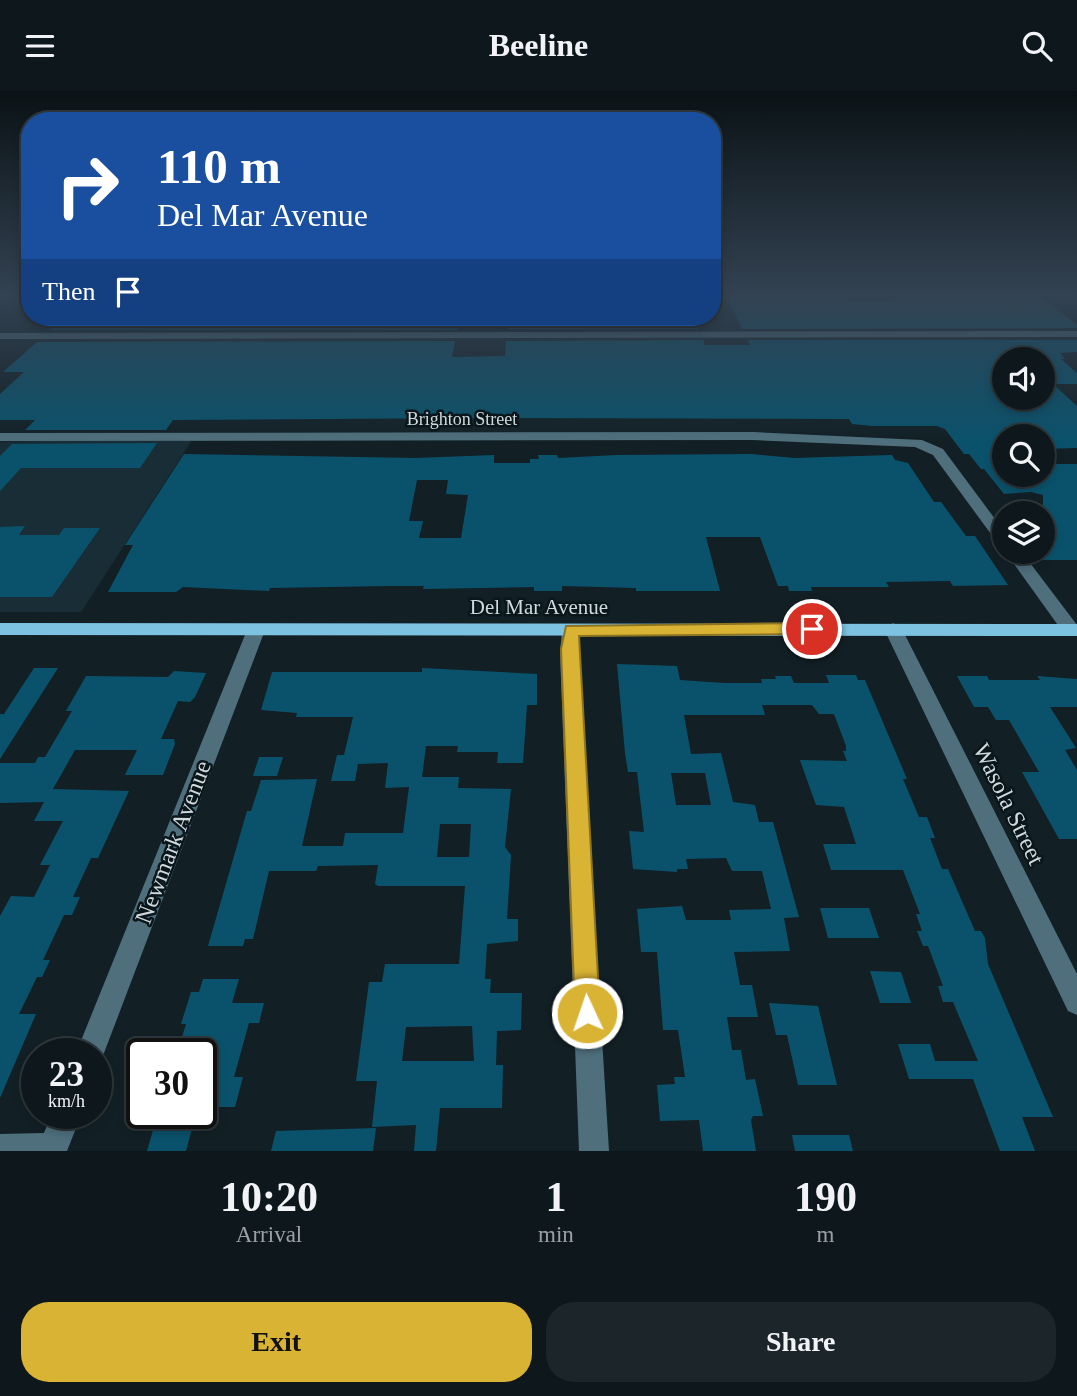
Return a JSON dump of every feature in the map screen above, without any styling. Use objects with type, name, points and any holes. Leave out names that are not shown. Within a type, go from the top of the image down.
[{"type":"main road","name":"Del Mar Avenue","points":[[0,629],[1074,630]]},
{"type":"street","name":"Brighton Street","points":[[0,437],[753,436],[925,444],[938,452],[992,525]]},
{"type":"street","points":[[1022,564],[1074,630]]},
{"type":"street","name":"Newmark Avenue","points":[[96,1038],[257,629]]},
{"type":"street","name":"Wasola Street","points":[[892,629],[1077,1002]]},
{"type":"street","points":[[571,630],[570,667],[594,1151]]},
{"type":"street","points":[[0,1149],[53,1150],[61,1129]]},
{"type":"shaded area","points":[[194,437],[81,612],[0,612],[0,442]]},
{"type":"building","points":[[36,342],[455,342],[452,357],[505,356],[506,342],[750,345],[749,342],[1077,342],[1077,352],[1060,353],[1065,359],[1061,359],[1077,373],[1077,384],[1055,384],[1055,347],[992,347],[992,410],[1055,410],[1055,386],[1077,406],[1077,448],[1055,449],[1055,424],[992,424],[992,479],[969,454],[964,454],[945,429],[937,426],[852,424],[849,419],[173,420],[166,430],[25,430],[35,420],[0,420],[0,394],[24,372],[3,372]]},
{"type":"building","points":[[157,443],[140,468],[21,468],[0,491],[0,456],[12,444]]},
{"type":"building","points":[[184,454],[416,458],[494,455],[494,463],[530,463],[530,459],[539,459],[538,455],[557,455],[558,458],[751,454],[794,458],[892,455],[895,460],[908,463],[934,502],[941,502],[966,536],[975,536],[1008,585],[953,586],[950,581],[886,582],[889,587],[811,587],[812,591],[789,591],[788,586],[778,586],[760,537],[706,537],[720,591],[636,591],[636,588],[562,586],[562,591],[534,591],[534,587],[423,589],[424,586],[389,586],[270,588],[269,591],[183,587],[176,592],[108,592],[133,545],[125,545]],"holes":[[[417,480],[448,480],[446,494],[468,495],[461,538],[419,538],[423,521],[409,521]]]},
{"type":"building","points":[[1055,464],[1077,464],[1077,560],[1055,560],[1055,501],[1043,501],[1043,495],[1031,492],[1004,494],[998,487],[1055,487]]},
{"type":"building","points":[[25,526],[19,535],[59,535],[64,528],[100,528],[52,597],[0,597],[0,527]]},
{"type":"building","points":[[617,664],[677,666],[680,680],[724,683],[762,683],[761,679],[776,679],[775,676],[791,676],[794,683],[829,683],[826,675],[856,675],[858,680],[865,680],[907,779],[903,779],[919,817],[927,817],[935,838],[930,838],[942,869],[948,869],[975,931],[981,931],[985,938],[988,964],[1053,1117],[1022,1117],[1035,1151],[1000,1151],[973,1079],[909,1079],[898,1044],[930,1044],[935,1061],[978,1061],[953,1002],[943,1002],[938,986],[943,986],[928,946],[923,946],[917,931],[922,931],[916,914],[920,914],[903,870],[831,870],[823,844],[856,844],[844,807],[816,805],[800,760],[847,761],[843,751],[846,751],[846,746],[834,714],[819,714],[812,705],[762,705],[765,715],[684,715],[691,754],[721,753],[733,802],[755,805],[759,822],[773,822],[799,917],[784,918],[790,951],[734,952],[740,985],[752,985],[758,1017],[727,1017],[732,1050],[741,1050],[746,1080],[755,1079],[763,1116],[753,1116],[751,1120],[756,1151],[703,1151],[699,1120],[660,1121],[657,1085],[675,1084],[674,1077],[685,1077],[678,1030],[663,1030],[657,952],[641,952],[637,909],[682,906],[686,920],[731,920],[729,910],[771,909],[762,871],[732,871],[726,858],[686,859],[688,869],[677,869],[677,872],[633,869],[629,831],[644,832],[637,772],[628,772]],"holes":[[[671,773],[705,773],[711,805],[676,805]]]},
{"type":"building","points":[[34,668],[58,668],[0,759],[0,714],[4,714]]},
{"type":"building","points":[[422,668],[537,674],[537,705],[527,705],[523,763],[497,763],[498,752],[457,752],[458,746],[426,746],[422,777],[459,777],[458,788],[511,789],[505,847],[511,855],[507,919],[518,919],[518,941],[487,944],[485,979],[491,979],[490,993],[522,993],[521,1030],[497,1031],[496,1065],[503,1065],[502,1108],[440,1108],[436,1151],[414,1151],[416,1125],[372,1127],[377,1081],[356,1081],[369,982],[382,982],[385,964],[459,964],[465,886],[378,886],[375,884],[378,865],[318,866],[316,871],[269,871],[253,939],[245,939],[243,946],[208,946],[247,811],[251,811],[261,780],[317,779],[302,846],[343,846],[345,833],[403,833],[409,787],[385,788],[388,763],[358,764],[355,781],[331,781],[337,755],[344,755],[353,717],[296,717],[297,713],[261,710],[272,672],[422,672]],"holes":[[[440,824],[471,824],[469,857],[437,857]],[[472,1026],[474,1061],[402,1061],[406,1027]]]},
{"type":"building","points":[[174,671],[206,673],[190,702],[178,701],[161,739],[174,739],[175,744],[163,775],[125,775],[137,750],[75,750],[53,789],[129,791],[98,858],[91,858],[73,897],[80,897],[72,915],[64,915],[43,960],[50,960],[42,977],[37,977],[19,1014],[36,1014],[26,1038],[21,1038],[21,1049],[0,1098],[0,916],[11,896],[34,897],[50,865],[40,865],[63,821],[34,821],[44,802],[0,803],[0,763],[35,763],[38,757],[45,757],[72,711],[66,711],[86,676],[168,677]]},
{"type":"building","points":[[957,676],[987,676],[989,680],[1040,680],[1037,676],[1077,679],[1077,707],[1050,707],[1076,748],[1065,750],[1077,770],[1077,839],[1059,839],[1022,772],[1039,772],[1009,720],[996,720],[988,707],[974,707]]},
{"type":"building","points":[[259,757],[283,757],[277,776],[253,776]]},
{"type":"building","points":[[820,908],[869,908],[879,938],[828,938]]},
{"type":"building","points":[[870,971],[901,972],[911,1003],[880,1003]]},
{"type":"building","points":[[203,979],[239,979],[232,1003],[264,1003],[259,1023],[249,1023],[234,1077],[243,1077],[235,1107],[217,1107],[217,1038],[182,1038],[186,1024],[181,1024],[191,992],[199,992]]},
{"type":"building","points":[[769,1003],[818,1006],[837,1085],[798,1085],[787,1035],[776,1035]]},
{"type":"building","points":[[376,1128],[373,1151],[271,1151],[276,1131]]},
{"type":"building","points":[[153,1129],[192,1129],[186,1151],[147,1151]]},
{"type":"building","points":[[792,1135],[849,1135],[853,1151],[795,1151]]},
{"type":"route","points":[[587,1013],[569,649],[571,630],[812,629]]}]
